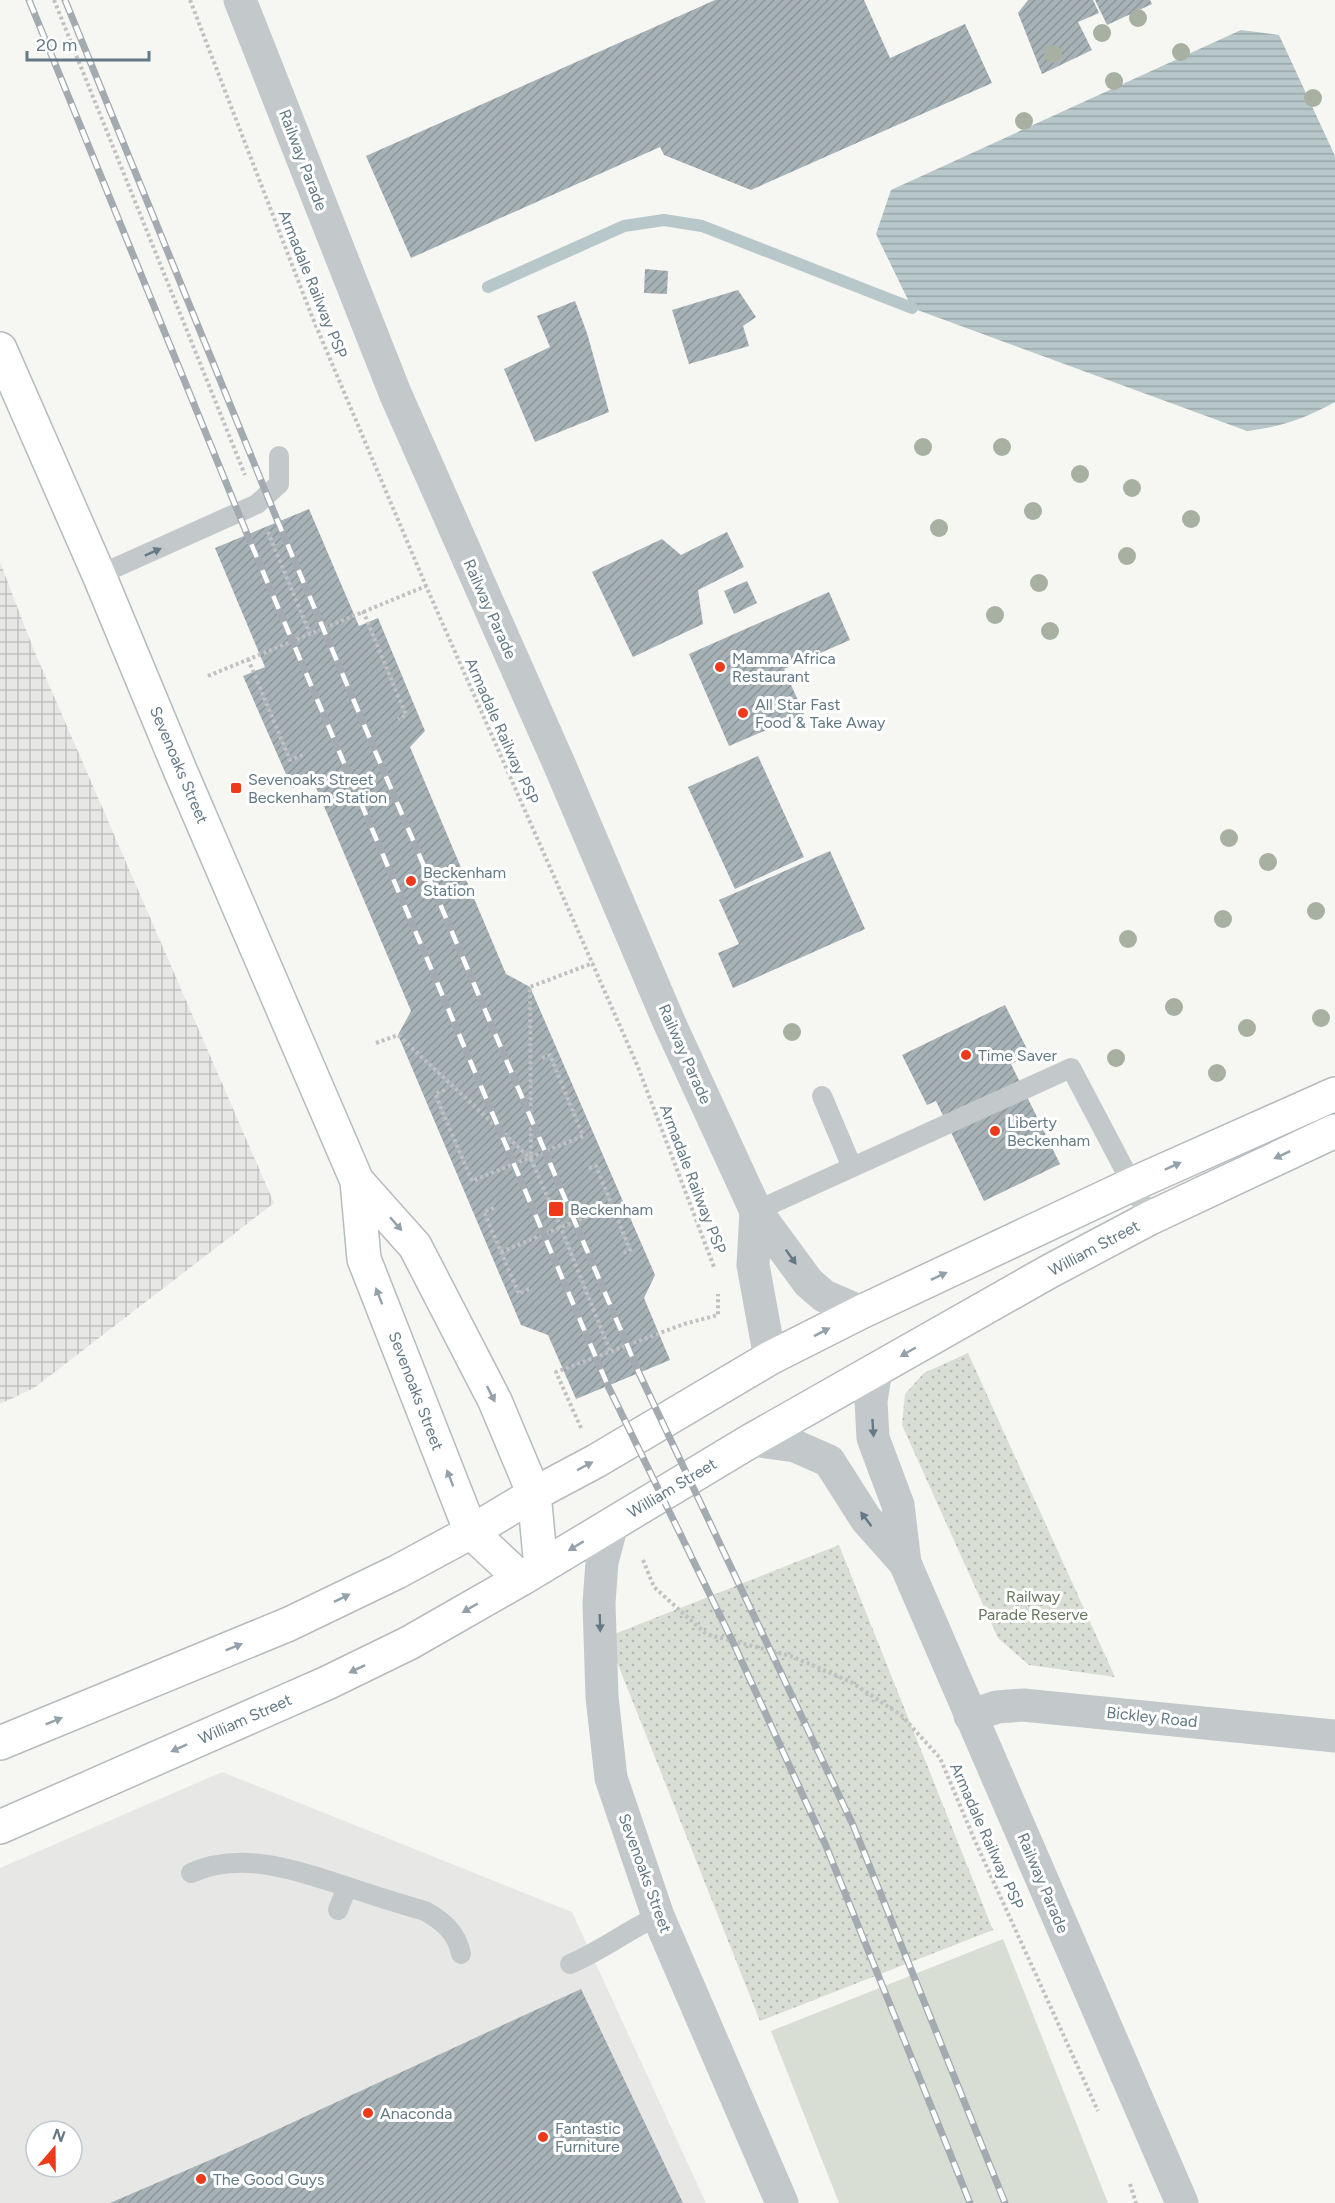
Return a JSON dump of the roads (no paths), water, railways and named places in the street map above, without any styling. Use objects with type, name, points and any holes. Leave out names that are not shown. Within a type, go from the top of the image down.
[{"type":"main road","name":"Sevenoaks Street","points":[[0,349],[99,575],[180,770],[357,1181],[364,1259],[471,1532],[531,1573]]},
{"type":"main road","points":[[0,1743],[289,1624],[397,1572],[596,1461],[770,1358],[861,1312],[1133,1184],[1335,1094]]},
{"type":"main road","name":"William Street","points":[[0,1827],[327,1683],[409,1643],[531,1573],[752,1440],[1050,1271],[1150,1218],[1335,1131]]},
{"type":"main road","name":"Sevenoaks Street","points":[[357,1181],[415,1246],[495,1401],[534,1494],[531,1573]]},
{"type":"street","name":"Railway Parade","points":[[240,0],[394,393],[560,766],[669,1022],[756,1211],[808,1282],[824,1296],[861,1312]]},
{"type":"street","name":"Railway Parade","points":[[756,1211],[753,1265],[770,1358]]},
{"type":"street","name":"Railway Parade","points":[[876,1370],[871,1401],[873,1438],[898,1505],[905,1563],[1182,2203]]},
{"type":"street","name":"Railway Parade","points":[[752,1440],[795,1446],[830,1461],[866,1520],[905,1563]]},
{"type":"street","name":"Sevenoaks Street","points":[[612,1524],[602,1562],[599,1603],[602,1697],[610,1778],[658,1916],[782,2203]]},
{"type":"street","name":"Bickley Road","points":[[970,1716],[997,1707],[1023,1705],[1335,1736]]},
{"type":"lane","points":[[99,575],[257,504],[279,484],[279,456]]},
{"type":"lane","points":[[756,1211],[1071,1068],[1150,1218]]},
{"type":"lane","points":[[822,1096],[852,1167]]},
{"type":"lane","points":[[190,1874],[209,1865],[283,1866],[425,1911],[441,1920],[451,1930],[461,1954]]},
{"type":"lane","points":[[338,1910],[347,1887]]},
{"type":"lane","points":[[570,1964],[658,1916]]},
{"type":"waterway","points":[[488,287],[624,226],[664,220],[702,226],[912,308]]},
{"type":"railway","points":[[29,0],[247,534],[608,1386],[732,1640],[826,1846],[970,2203]]},
{"type":"railway","points":[[65,0],[278,522],[639,1373],[853,1825],[1005,2203]]},
{"type":"place","name":"Mamma Africa Restaurant","points":[[720,667]]},
{"type":"place","name":"All Star Fast Food & Take Away","points":[[743,713]]},
{"type":"place","name":"Sevenoaks Street Beckenham Station","points":[[236,788]]},
{"type":"place","name":"Beckenham Station","points":[[411,881]]},
{"type":"place","name":"Time Saver","points":[[966,1055]]},
{"type":"place","name":"Liberty Beckenham","points":[[995,1131]]},
{"type":"place","name":"Beckenham","points":[[556,1209]]},
{"type":"place","name":"Anaconda","points":[[368,2113]]},
{"type":"place","name":"Fantastic Furniture","points":[[543,2137]]},
{"type":"place","name":"The Good Guys","points":[[201,2179]]},
{"type":"park label","name":"Railway Parade Reserve","points":[[1033,1605]]}]
